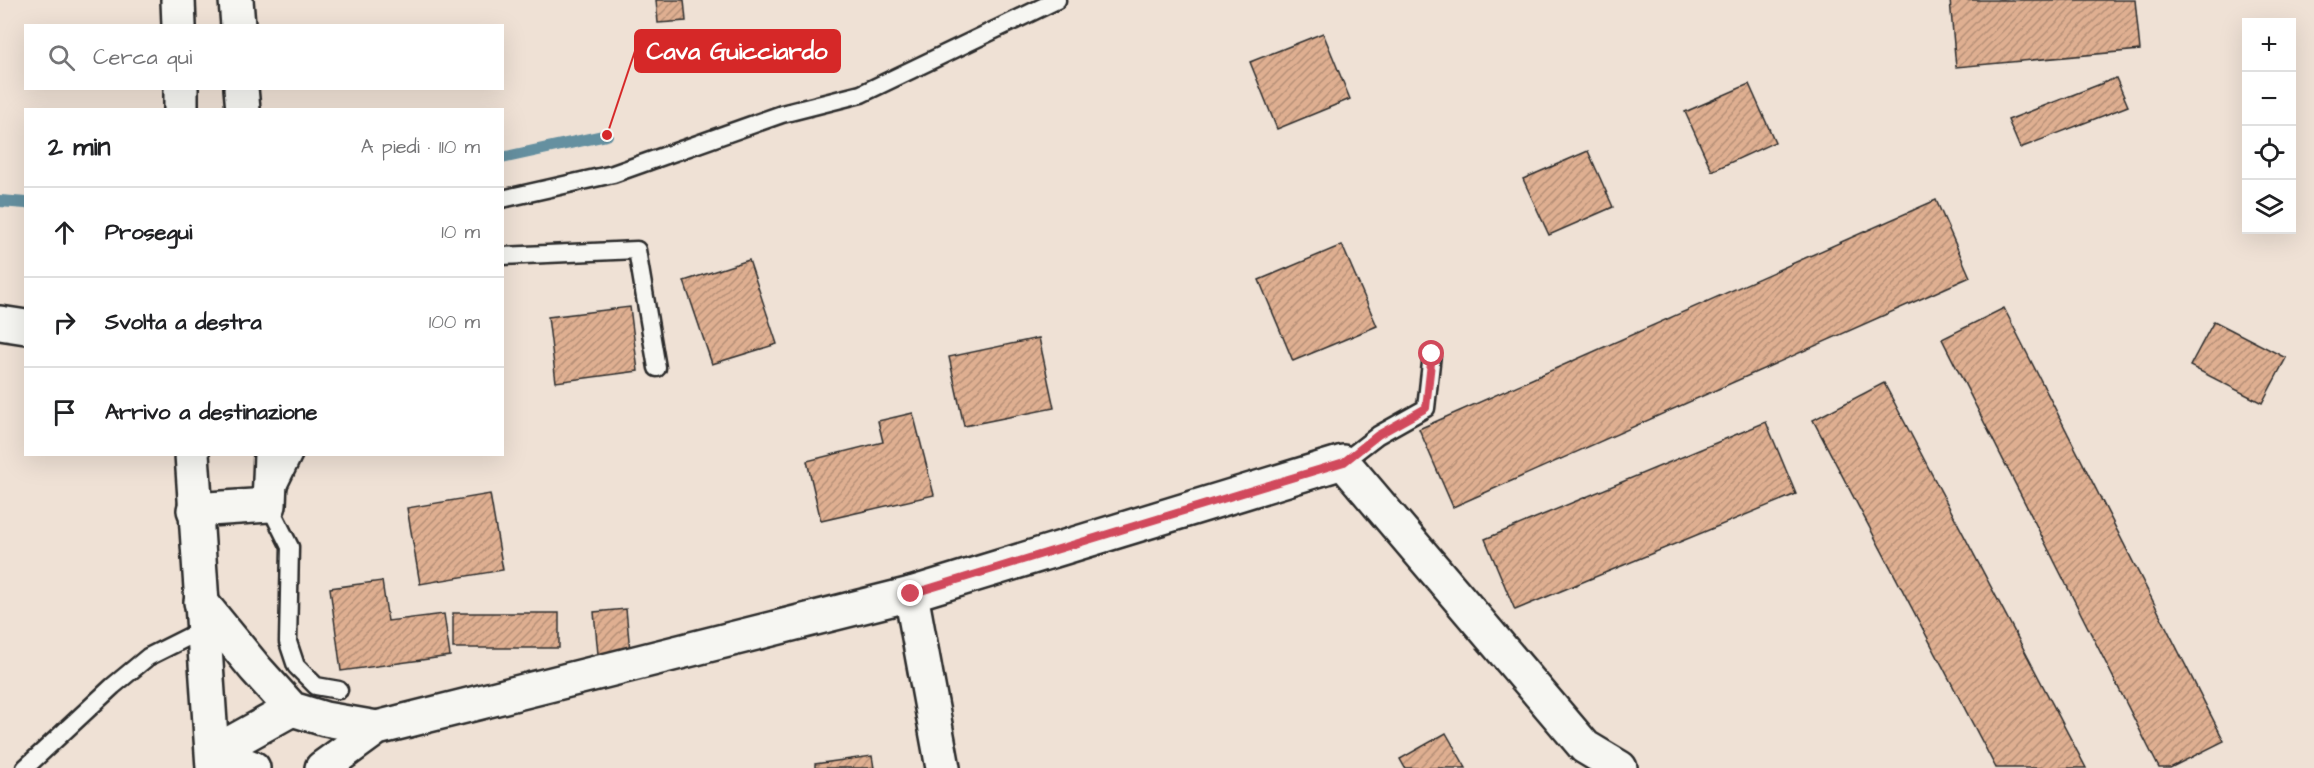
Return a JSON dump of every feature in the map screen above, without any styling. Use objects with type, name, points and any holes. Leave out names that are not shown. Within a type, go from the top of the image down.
[{"type":"street","points":[[178,0],[179,24]]},
{"type":"street","points":[[236,0],[238,24]]},
{"type":"street","points":[[180,90],[181,108]]},
{"type":"street","points":[[242,90],[243,108]]},
{"type":"street","points":[[0,323],[24,327]]},
{"type":"street","points":[[192,456],[213,761]]},
{"type":"street","points":[[194,510],[269,505],[271,456]]},
{"type":"street","points":[[329,765],[377,728],[911,594],[1344,462],[1585,747],[1620,768]]},
{"type":"street","points":[[911,594],[943,768]]},
{"type":"street","points":[[203,615],[292,709],[326,719],[377,728]]},
{"type":"street","points":[[213,761],[292,709]]},
{"type":"street","points":[[213,761],[254,768]]},
{"type":"lane","points":[[504,199],[613,174],[782,114],[861,94],[1057,0]]},
{"type":"lane","points":[[504,256],[637,250],[657,368]]},
{"type":"lane","points":[[1344,462],[1378,435],[1426,408],[1432,354]]},
{"type":"lane","points":[[293,456],[269,505],[290,547],[288,642],[296,666],[316,686],[339,690]]},
{"type":"lane","points":[[25,768],[113,686],[203,615]]},
{"type":"building","points":[[656,0],[684,0],[686,21],[658,23]]},
{"type":"building","points":[[1950,0],[2135,0],[2140,50],[1956,67]]},
{"type":"building","points":[[1323,33],[1350,99],[1277,129],[1250,62]]},
{"type":"building","points":[[2116,78],[2128,106],[2020,148],[2008,120]]},
{"type":"building","points":[[1749,84],[1775,142],[1712,171],[1685,112]]},
{"type":"building","points":[[1588,151],[1613,207],[1549,235],[1523,179]]},
{"type":"building","points":[[1936,200],[1970,277],[1453,507],[1419,429]]},
{"type":"building","points":[[1342,245],[1377,326],[1293,361],[1259,280]]},
{"type":"building","points":[[749,260],[777,344],[712,364],[684,281]]},
{"type":"building","points":[[630,307],[638,371],[556,382],[548,317]]},
{"type":"building","points":[[2004,308],[2224,741],[2170,768],[2159,768],[1942,339]]},
{"type":"building","points":[[2214,321],[2286,358],[2262,403],[2190,366]]},
{"type":"building","points":[[1039,338],[1054,408],[964,426],[949,357]]},
{"type":"building","points":[[1884,383],[2086,768],[1996,768],[1813,420]]},
{"type":"building","points":[[913,413],[934,495],[821,521],[807,461],[883,442],[878,421]]},
{"type":"building","points":[[1766,422],[1796,494],[1515,610],[1485,539]]},
{"type":"building","points":[[490,494],[503,570],[420,584],[407,508]]},
{"type":"building","points":[[382,581],[388,621],[444,614],[450,656],[341,671],[330,588]]},
{"type":"building","points":[[626,609],[630,651],[598,654],[594,612]]},
{"type":"building","points":[[453,613],[559,613],[559,648],[453,648]]},
{"type":"building","points":[[1446,733],[1466,768],[1405,768],[1400,759]]},
{"type":"building","points":[[872,756],[874,768],[815,768],[815,764]]},
{"type":"waterway","points":[[504,158],[607,135]]},
{"type":"waterway","points":[[0,201],[24,203]]},
{"type":"place","name":"Cava Guicciardo","points":[[607,135]]},
{"type":"route","points":[[911,594],[1344,462],[1378,435],[1426,408],[1432,354]]}]
